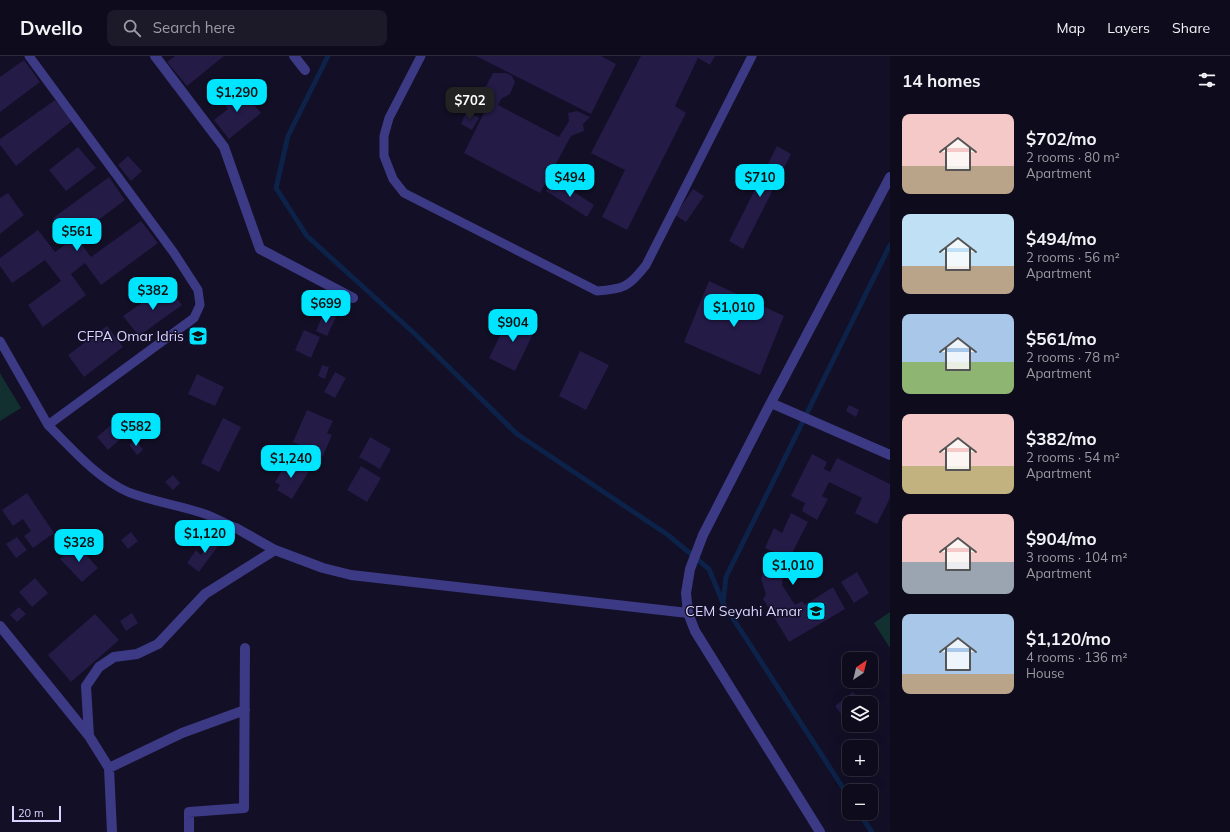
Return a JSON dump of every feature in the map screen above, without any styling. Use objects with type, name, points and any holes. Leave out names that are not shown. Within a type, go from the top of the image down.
[{"type":"street","points":[[155,56],[224,147],[260,249],[353,298]]},
{"type":"street","points":[[294,56],[305,70]]},
{"type":"street","points":[[820,832],[695,631],[688,613],[686,593],[690,569],[703,535],[889,180]]},
{"type":"street","points":[[771,403],[890,455]]},
{"type":"street","points":[[236,528],[274,550],[323,568],[351,575],[688,613]]},
{"type":"street","points":[[90,736],[86,686],[99,667],[114,657],[137,654],[158,644],[205,594],[274,550]]},
{"type":"street","points":[[0,626],[90,736],[109,768],[112,832]]},
{"type":"street","points":[[190,832],[189,812],[244,808],[245,648]]},
{"type":"street","points":[[109,768],[182,733],[245,710]]},
{"type":"lane","points":[[29,56],[174,253],[198,290],[200,305],[194,318],[48,425]]},
{"type":"lane","points":[[421,56],[389,118],[384,136],[384,156],[393,179],[404,193],[597,291],[618,290],[634,280],[646,265],[752,56]]},
{"type":"lane","points":[[0,341],[48,425],[77,454],[107,480],[128,491],[204,514],[236,528]]},
{"type":"green space","points":[[0,373],[21,408],[0,421]]},
{"type":"green space","points":[[890,612],[890,648],[874,623]]},
{"type":"building","points":[[175,56],[224,56],[187,86],[167,62]]},
{"type":"building","points":[[476,56],[601,56],[616,64],[591,114]]},
{"type":"building","points":[[641,56],[715,56],[710,65],[698,58],[675,106],[686,113],[627,230],[602,217],[625,170],[591,153]]},
{"type":"building","points":[[24,60],[40,82],[0,112],[0,77]]},
{"type":"building","points":[[493,73],[506,73],[512,76],[515,82],[510,94],[501,99],[498,105],[559,137],[569,121],[568,113],[577,111],[590,117],[583,124],[584,131],[571,136],[540,193],[464,153],[493,95],[484,90]]},
{"type":"building","points":[[239,86],[261,113],[229,139],[214,120],[228,109],[222,101]]},
{"type":"building","points":[[55,100],[72,121],[16,166],[0,145],[0,139]]},
{"type":"building","points":[[467,111],[479,118],[472,130],[461,124]]},
{"type":"building","points":[[777,146],[791,154],[743,249],[729,241]]},
{"type":"building","points":[[78,147],[96,168],[66,191],[49,170]]},
{"type":"building","points":[[128,156],[142,171],[131,181],[118,165]]},
{"type":"building","points":[[109,177],[125,200],[76,237],[91,257],[141,221],[158,243],[101,285],[85,263],[71,274],[86,295],[43,327],[28,305],[61,281],[45,260],[12,283],[0,266],[0,258],[38,230],[55,252],[70,241],[53,218]]},
{"type":"building","points":[[554,179],[594,205],[587,217],[546,191]]},
{"type":"building","points":[[693,189],[704,196],[686,222],[675,215]]},
{"type":"building","points":[[8,193],[24,215],[0,234],[0,198]]},
{"type":"building","points":[[709,281],[784,316],[760,375],[684,342]]},
{"type":"building","points":[[167,285],[182,305],[139,336],[123,316]]},
{"type":"building","points":[[324,312],[336,317],[327,336],[316,331]]},
{"type":"building","points":[[510,316],[536,328],[515,371],[489,358]]},
{"type":"building","points":[[107,326],[123,347],[84,377],[68,355]]},
{"type":"building","points":[[304,330],[320,337],[311,358],[295,350]]},
{"type":"building","points":[[580,351],[609,365],[586,410],[559,396]]},
{"type":"building","points":[[322,365],[329,367],[325,379],[318,376]]},
{"type":"building","points":[[335,372],[346,378],[335,398],[324,392]]},
{"type":"building","points":[[197,374],[224,387],[215,406],[188,394]]},
{"type":"building","points":[[849,405],[859,410],[856,417],[846,411]]},
{"type":"building","points":[[307,410],[333,421],[327,433],[332,435],[323,456],[293,442]]},
{"type":"building","points":[[223,418],[241,427],[219,472],[201,463]]},
{"type":"building","points":[[113,423],[124,436],[108,450],[97,437]]},
{"type":"building","points":[[370,437],[391,449],[380,469],[359,457]]},
{"type":"building","points":[[136,440],[143,450],[137,455],[129,445]]},
{"type":"building","points":[[812,454],[827,462],[824,469],[830,472],[837,458],[890,484],[890,498],[877,524],[855,513],[862,498],[829,482],[822,496],[828,499],[817,520],[802,511],[805,503],[791,496]]},
{"type":"building","points":[[289,459],[309,471],[292,499],[277,490],[280,485],[275,482]]},
{"type":"building","points":[[361,466],[381,478],[367,502],[347,490]]},
{"type":"building","points":[[173,475],[180,483],[173,490],[165,482]]},
{"type":"building","points":[[27,493],[54,533],[33,548],[24,536],[31,531],[23,519],[13,526],[2,510]]},
{"type":"building","points":[[791,513],[808,522],[789,559],[783,574],[782,585],[795,605],[802,601],[805,605],[833,587],[845,609],[789,642],[763,599],[766,594],[761,579],[765,567],[764,560],[766,555],[773,558],[776,553],[765,548],[774,528],[782,533]]},
{"type":"building","points":[[131,532],[138,541],[128,549],[121,540]]},
{"type":"building","points":[[216,534],[223,539],[199,572],[187,563],[196,550],[201,555]]},
{"type":"building","points":[[17,537],[27,550],[16,558],[6,544]]},
{"type":"building","points":[[76,544],[98,568],[82,582],[60,559]]},
{"type":"building","points":[[857,572],[869,593],[854,603],[841,582]]},
{"type":"building","points":[[35,578],[48,593],[32,607],[19,592]]},
{"type":"building","points":[[19,607],[26,614],[17,622],[10,615]]},
{"type":"building","points":[[132,613],[138,623],[126,631],[120,621]]},
{"type":"building","points":[[95,614],[119,640],[71,682],[48,655]]},
{"type":"building","points":[[853,692],[856,696],[848,696]]},
{"type":"building","points":[[842,701],[842,715],[835,706]]},
{"type":"waterway","points":[[328,56],[288,136],[276,188],[307,236],[415,334],[517,434],[668,535],[709,569],[723,603]]},
{"type":"waterway","points":[[842,786],[723,603],[726,577],[890,245]]},
{"type":"waterway","points":[[864,820],[872,832]]},
{"type":"place","name":"CFPA Omar Idris","points":[[198,336]]},
{"type":"place","name":"CEM Seyahi Amar","points":[[816,611]]}]
